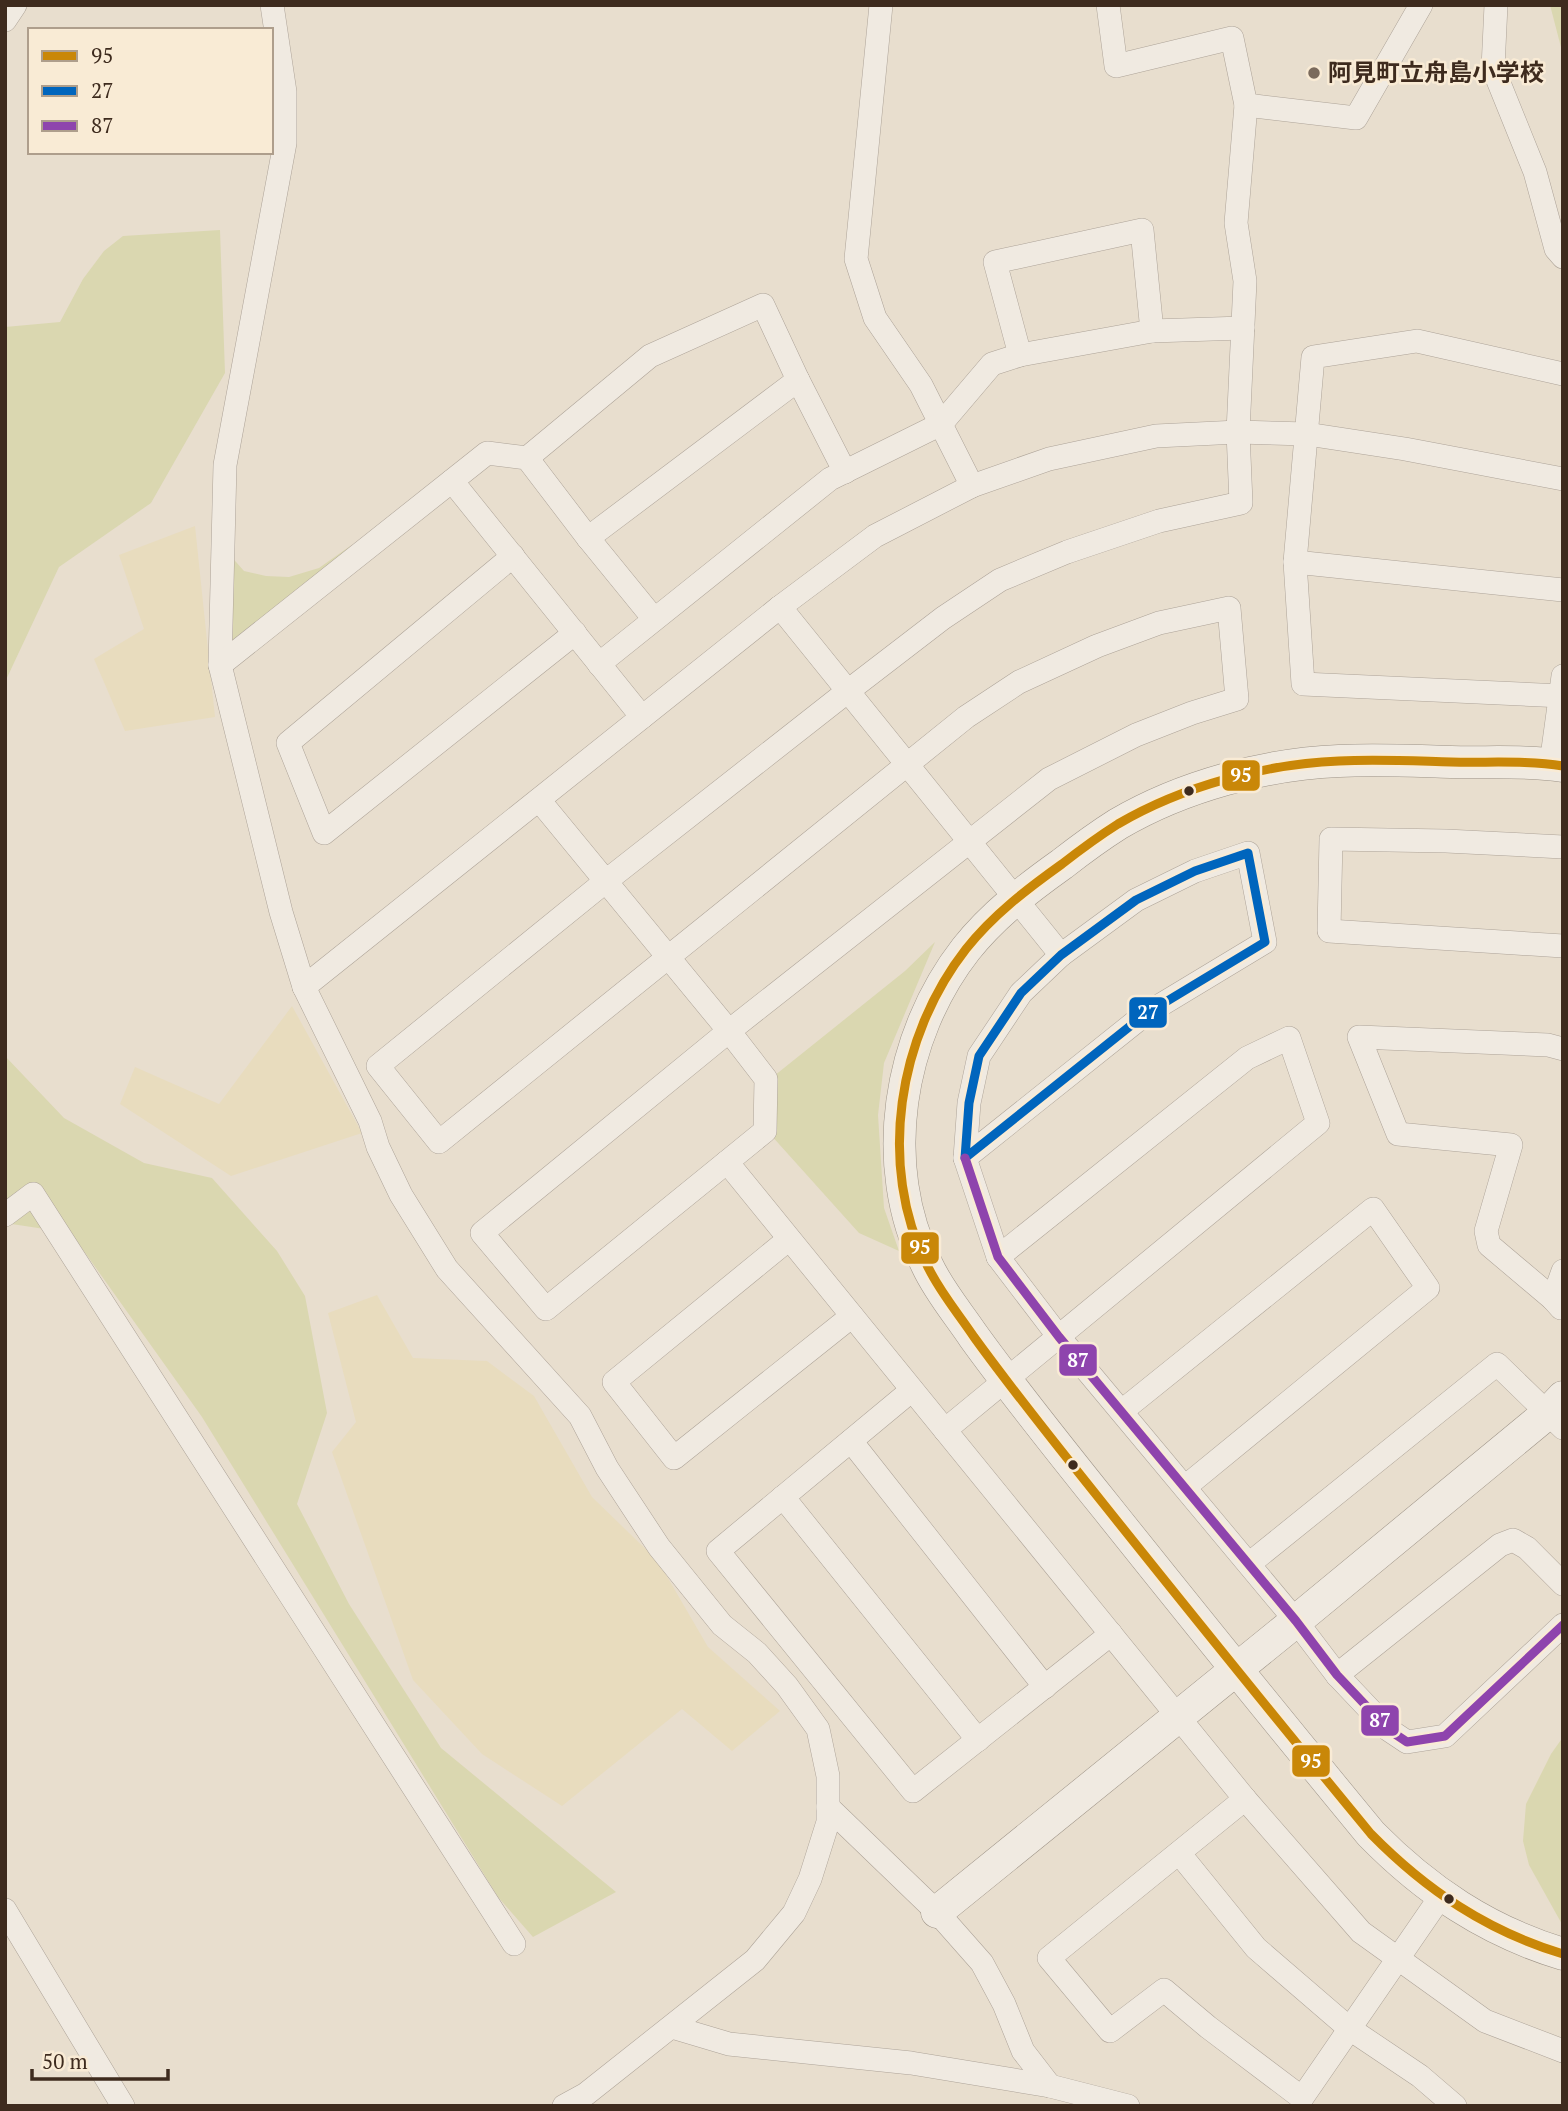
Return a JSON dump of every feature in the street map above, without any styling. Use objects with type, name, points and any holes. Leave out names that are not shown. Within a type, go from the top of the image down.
[{"type":"street","points":[[5,20],[15,5]]},
{"type":"street","points":[[272,5],[285,92],[285,143],[225,465],[220,665],[281,912],[304,987],[370,1121],[378,1147],[401,1195],[447,1269],[580,1416],[607,1468],[659,1546],[722,1625],[757,1653],[788,1686],[818,1729],[828,1776],[828,1822],[810,1879],[794,1913],[755,1960],[586,2094],[564,2106]]},
{"type":"street","points":[[881,5],[856,259],[875,318],[921,385],[972,485]]},
{"type":"street","points":[[540,800],[606,881],[668,956],[729,1031],[766,1079],[765,1131],[545,1309],[482,1233],[729,1031],[1049,779],[1181,717],[1237,699],[1229,608],[1159,623],[1097,646],[1019,682],[966,717],[668,956],[439,1142],[378,1066],[606,881],[848,691],[943,618],[1000,580],[1067,552],[1159,521],[1241,503],[1238,432],[1245,281],[1236,223],[1247,105],[1233,38],[1116,66],[1108,5]]},
{"type":"street","points":[[1247,105],[1356,118],[1421,5]]},
{"type":"street","points":[[1496,5],[1493,68],[1535,172],[1556,249],[1563,257]]},
{"type":"street","points":[[1020,355],[995,262],[1142,230],[1152,331]]},
{"type":"street","points":[[527,458],[650,356],[763,305],[845,472]]},
{"type":"street","points":[[599,664],[830,479],[941,424],[992,364],[1020,355],[1152,331],[1243,328]]},
{"type":"street","points":[[1563,374],[1417,341],[1313,357],[1295,562],[1303,684],[1562,689],[1557,765],[1337,761],[1245,774],[1156,805],[1118,824],[1016,897],[989,922],[965,950],[940,988],[920,1031],[906,1074],[901,1129],[903,1197],[926,1265],[944,1295],[1005,1381],[1236,1670],[1370,1834],[1403,1867],[1441,1896],[1533,1945],[1563,1954]]},
{"type":"street","points":[[588,538],[798,380]]},
{"type":"street","points":[[304,987],[780,607],[875,536],[972,485],[1049,460],[1156,436],[1238,432],[1307,434],[1405,449],[1563,479]]},
{"type":"street","points":[[220,665],[487,453],[527,458],[654,619]]},
{"type":"street","points":[[452,481],[642,718]]},
{"type":"street","points":[[513,556],[288,743],[324,833],[575,633]]},
{"type":"street","points":[[1295,562],[1563,590]]},
{"type":"street","points":[[780,607],[1061,955]]},
{"type":"street","points":[[1563,847],[1331,839],[1329,931],[1563,946]]},
{"type":"street","points":[[965,1158],[1144,1015],[1265,942],[1248,853],[1195,871],[1136,900],[1061,955],[1021,993],[979,1056],[969,1103],[965,1158],[998,1258],[1059,1336],[1296,1621],[1337,1675],[1389,1730],[1407,1742],[1445,1735],[1563,1625]]},
{"type":"street","points":[[1558,1304],[1489,1245],[1486,1231],[1511,1144],[1398,1134],[1359,1037],[1548,1045],[1563,1049]]},
{"type":"street","points":[[945,1430],[1318,1123],[1289,1038],[1248,1058],[998,1258]]},
{"type":"street","points":[[727,1162],[1245,1799],[1361,1931],[1485,2021],[1563,2051]]},
{"type":"street","points":[[5,1215],[33,1194],[514,1944]]},
{"type":"street","points":[[1122,1411],[1373,1209],[1429,1289],[1185,1487]]},
{"type":"street","points":[[789,1239],[614,1382],[674,1458],[852,1316]]},
{"type":"street","points":[[1558,1304],[1563,1271]]},
{"type":"street","points":[[937,1912],[1558,1413],[1497,1364],[1249,1564]]},
{"type":"street","points":[[912,1390],[718,1551],[913,1791],[1111,1634]]},
{"type":"street","points":[[851,1441],[1045,1686]]},
{"type":"street","points":[[783,1497],[978,1740]]},
{"type":"street","points":[[1337,1675],[1500,1545],[1513,1540],[1527,1548],[1563,1584]]},
{"type":"street","points":[[1245,1799],[1049,1958],[1110,2031],[1164,1990],[1302,2098],[1441,1896]]},
{"type":"street","points":[[828,1807],[937,1912],[982,1963],[1004,2004],[1023,2051],[1050,2086]]},
{"type":"street","points":[[1179,1853],[1256,1948],[1350,2029],[1420,2076],[1455,2106]]},
{"type":"street","points":[[5,1910],[123,2106]]},
{"type":"street","points":[[672,2027],[729,2044],[911,2063],[1050,2086],[1128,2106]]},
{"type":"shaded area","points":[[1550,5],[1563,5],[1563,55]]},
{"type":"shaded area","points":[[220,230],[225,373],[151,503],[59,567],[5,682],[5,327],[60,322],[83,279],[104,251],[123,236]]},
{"type":"shaded area","points":[[195,526],[215,717],[125,731],[94,659],[144,629],[119,555]]},
{"type":"shaded area","points":[[353,544],[224,657],[229,554],[244,571],[289,577],[319,568]]},
{"type":"shaded area","points":[[935,942],[884,1063],[878,1115],[884,1208],[899,1251],[859,1233],[770,1134],[774,1076],[905,971]]},
{"type":"shaded area","points":[[292,1006],[362,1133],[231,1176],[120,1104],[135,1067],[219,1104]]},
{"type":"shaded area","points":[[5,1056],[64,1118],[144,1163],[212,1178],[277,1251],[305,1296],[327,1413],[297,1504],[349,1604],[441,1748],[616,1892],[533,1937],[498,1897],[202,1417],[71,1233],[5,1223]]},
{"type":"shaded area","points":[[377,1295],[413,1358],[487,1361],[534,1396],[592,1497],[658,1561],[708,1647],[780,1711],[732,1751],[682,1709],[562,1806],[482,1754],[413,1680],[332,1452],[356,1422],[328,1313]]},
{"type":"shaded area","points":[[1563,1737],[1563,1926],[1529,1865],[1523,1841],[1526,1804],[1551,1754]]},
{"type":"transit line","name":"95","points":[[1563,766],[1521,762],[1381,760],[1311,763],[1225,779],[1170,799],[1118,824],[1023,893],[987,925],[966,949],[943,983],[924,1021],[902,1102],[899,1144],[902,1186],[912,1226],[927,1265],[943,1293],[1056,1444],[1371,1834],[1414,1873],[1459,1906],[1483,1921],[1535,1945],[1563,1954]]},
{"type":"transit line","name":"27","points":[[1248,853],[1265,942],[1144,1015],[965,1158],[969,1103],[979,1056],[1021,993],[1061,955],[1136,900],[1195,871],[1248,853]]},
{"type":"transit line","name":"87","points":[[965,1158],[998,1257],[1059,1337],[1296,1621],[1337,1675],[1389,1730],[1407,1742],[1445,1736],[1563,1625]]},
{"type":"place","name":"阿見町立舟島小学校","points":[[1314,73]]}]
